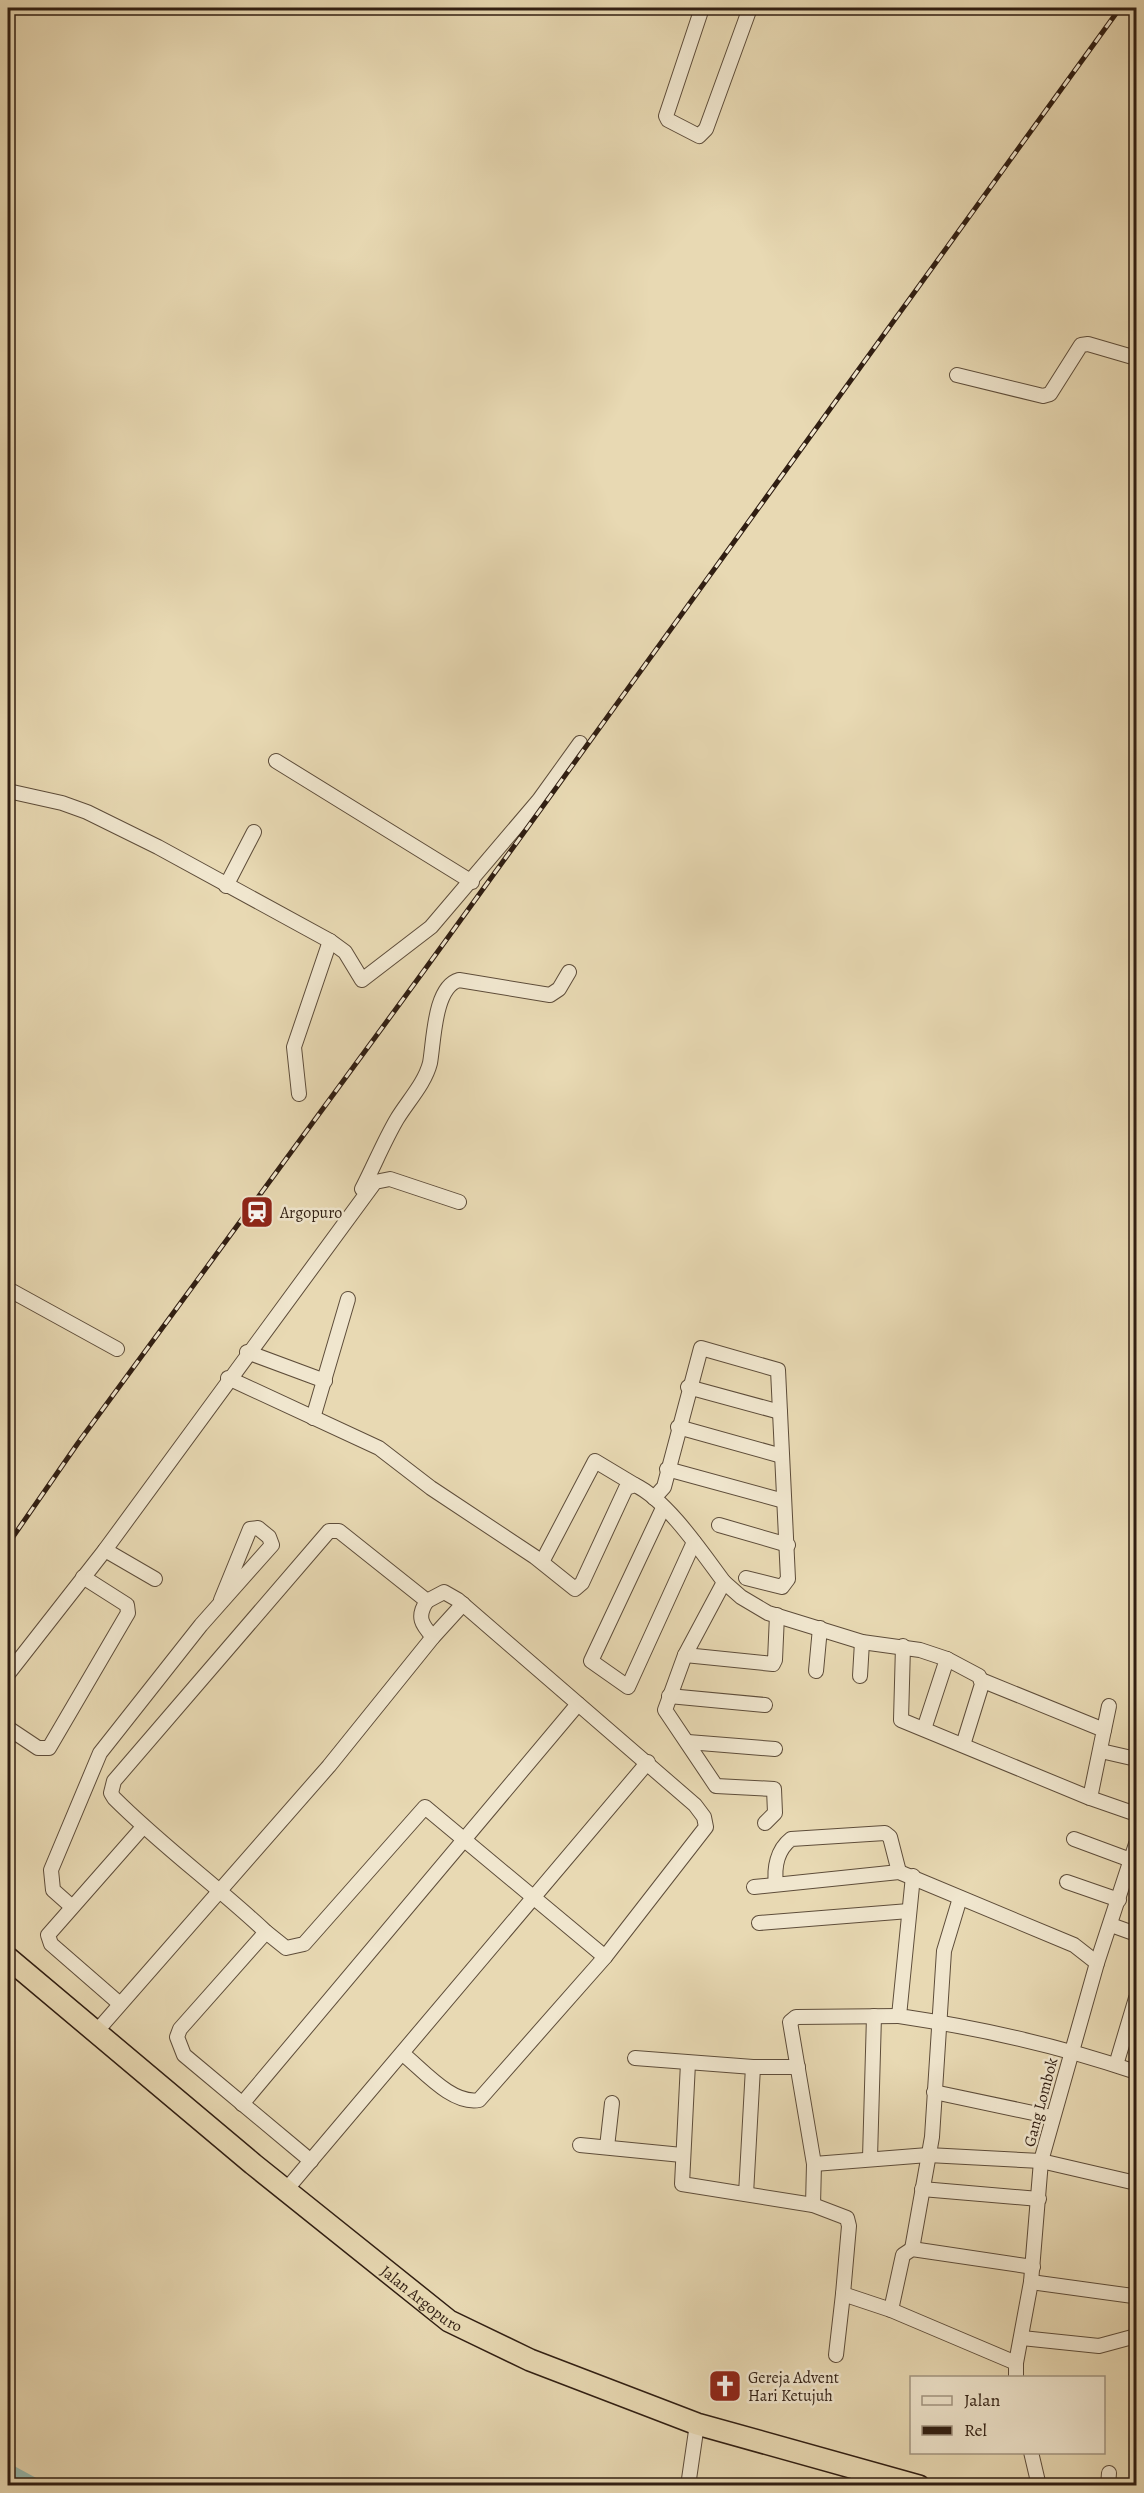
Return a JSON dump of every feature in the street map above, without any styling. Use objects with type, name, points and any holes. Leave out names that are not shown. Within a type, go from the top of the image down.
[{"type":"highway","name":"Jalan Argopuro","points":[[8,1958],[286,2190],[449,2321],[530,2360],[697,2424],[919,2486]]},
{"type":"street","points":[[702,8],[666,116],[668,120],[699,136],[706,129],[750,8]]},
{"type":"street","points":[[957,375],[1043,396],[1050,394],[1081,345],[1088,344],[1137,358]]},
{"type":"street","points":[[8,791],[62,803],[87,812],[158,847],[330,941],[345,952],[362,980],[431,927],[472,882],[539,800],[580,743]]},
{"type":"street","points":[[276,761],[472,882]]},
{"type":"street","points":[[226,886],[254,832]]},
{"type":"street","points":[[299,1094],[294,1054],[296,1038],[330,941]]},
{"type":"street","points":[[350,1215],[391,1131],[425,1076],[440,1004],[449,985],[459,980],[550,995],[559,989],[569,972]]},
{"type":"street","points":[[8,1674],[105,1550],[247,1352],[375,1182],[384,1179],[459,1202]]},
{"type":"street","points":[[8,1289],[117,1349]]},
{"type":"street","points":[[313,1418],[348,1299]]},
{"type":"street","points":[[694,1542],[628,1687],[591,1661],[664,1487],[698,1350],[704,1347],[778,1370],[788,1579],[782,1587],[746,1578]]},
{"type":"street","points":[[247,1352],[325,1381]]},
{"type":"street","points":[[228,1378],[379,1448],[431,1488],[542,1562],[574,1589],[579,1587],[626,1488],[635,1485]]},
{"type":"street","points":[[688,1387],[780,1412]]},
{"type":"street","points":[[678,1427],[782,1456]]},
{"type":"street","points":[[542,1562],[595,1461],[635,1485],[658,1503],[694,1542],[724,1582],[752,1605],[861,1642],[903,1646],[947,1659],[981,1680],[1104,1731]]},
{"type":"street","points":[[668,1469],[784,1501]]},
{"type":"street","points":[[719,1525],[788,1545]]},
{"type":"street","points":[[71,1906],[53,1890],[51,1870],[100,1753],[221,1600],[272,1545],[269,1537],[258,1528],[250,1528],[221,1600]]},
{"type":"street","points":[[427,1601],[339,1532],[329,1531],[114,1780],[111,1793],[143,1827],[220,1889],[286,1948],[295,1948],[304,1944],[424,1807],[466,1839],[605,1957]]},
{"type":"street","points":[[105,1550],[155,1579]]},
{"type":"street","points":[[8,1728],[38,1749],[49,1748],[128,1613],[128,1605],[83,1577]]},
{"type":"street","points":[[724,1582],[686,1655],[665,1710],[716,1786],[774,1790],[775,1813],[765,1823]]},
{"type":"street","points":[[403,2054],[454,2095],[468,2102],[479,2100],[605,1957],[706,1827],[704,1817],[695,1805],[648,1762],[451,1594],[444,1593],[427,1601],[420,1612],[420,1620],[433,1636]]},
{"type":"street","points":[[96,2032],[329,1766],[433,1636],[463,1604]]},
{"type":"street","points":[[686,1655],[773,1664],[777,1615]]},
{"type":"street","points":[[816,1671],[820,1628]]},
{"type":"street","points":[[860,1676],[861,1642]]},
{"type":"street","points":[[903,1646],[901,1720],[1090,1798],[1137,1814]]},
{"type":"street","points":[[924,1730],[947,1659]]},
{"type":"street","points":[[963,1745],[981,1680]]},
{"type":"street","points":[[669,1696],[765,1705]]},
{"type":"street","points":[[242,2104],[578,1704]]},
{"type":"street","points":[[1090,1798],[1109,1706]]},
{"type":"street","points":[[687,1742],[775,1749]]},
{"type":"street","points":[[1101,1751],[1137,1759]]},
{"type":"street","points":[[286,2190],[648,1762]]},
{"type":"street","points":[[120,2004],[48,1940],[50,1931],[71,1906],[143,1827]]},
{"type":"street","points":[[776,1884],[775,1866],[783,1846],[791,1839],[885,1833],[890,1837],[906,1874],[909,1911],[899,2016]]},
{"type":"street","points":[[1074,1839],[1134,1861]]},
{"type":"street","name":"Gang Lombok","points":[[1017,2376],[1016,2363],[1033,2267],[1041,2161],[1097,1963],[1134,1861],[1137,1844]]},
{"type":"street","points":[[754,1887],[906,1874],[1074,1945],[1097,1963]]},
{"type":"street","points":[[1067,1882],[1119,1900]]},
{"type":"street","points":[[912,2249],[928,2155],[944,1951],[960,1898]]},
{"type":"street","points":[[759,1923],[909,1911]]},
{"type":"street","points":[[1111,1925],[1137,1934]]},
{"type":"street","points":[[266,1932],[180,2029],[177,2037],[184,2055],[311,2161]]},
{"type":"street","points":[[1074,1945],[1104,1944]]},
{"type":"street","points":[[1116,2065],[1137,1998]]},
{"type":"street","points":[[870,2158],[874,2016]]},
{"type":"street","points":[[813,2205],[814,2164],[790,2026],[792,2019],[899,2016],[938,2022],[1071,2052],[1137,2072]]},
{"type":"street","points":[[635,2058],[753,2067],[798,2067]]},
{"type":"street","points":[[688,2063],[682,2184],[813,2205],[847,2218],[849,2226],[836,2355]]},
{"type":"street","points":[[746,2194],[753,2067]]},
{"type":"street","points":[[934,2092],[1052,2118]]},
{"type":"street","points":[[607,2147],[612,2103]]},
{"type":"street","points":[[580,2145],[682,2155]]},
{"type":"street","points":[[814,2164],[928,2155],[1041,2161],[1137,2183]]},
{"type":"street","points":[[922,2189],[1039,2199]]},
{"type":"street","points":[[891,2310],[903,2255],[912,2249],[1033,2267]]},
{"type":"street","points":[[1031,2282],[1133,2296]]},
{"type":"street","points":[[843,2294],[891,2310],[1016,2363]]},
{"type":"street","points":[[1022,2338],[1099,2346],[1137,2336]]},
{"type":"street","points":[[688,2486],[697,2424]]},
{"type":"street","points":[[1031,2454],[1039,2486]]},
{"type":"waterway","points":[[8,2473],[32,2486]]},
{"type":"railway","points":[[8,1544],[78,1443],[423,972],[1120,8]]},
{"type":"place","name":"Argopuro","points":[[257,1212]]},
{"type":"place","name":"Gereja Advent Hari Ketujuh","points":[[725,2386]]}]
